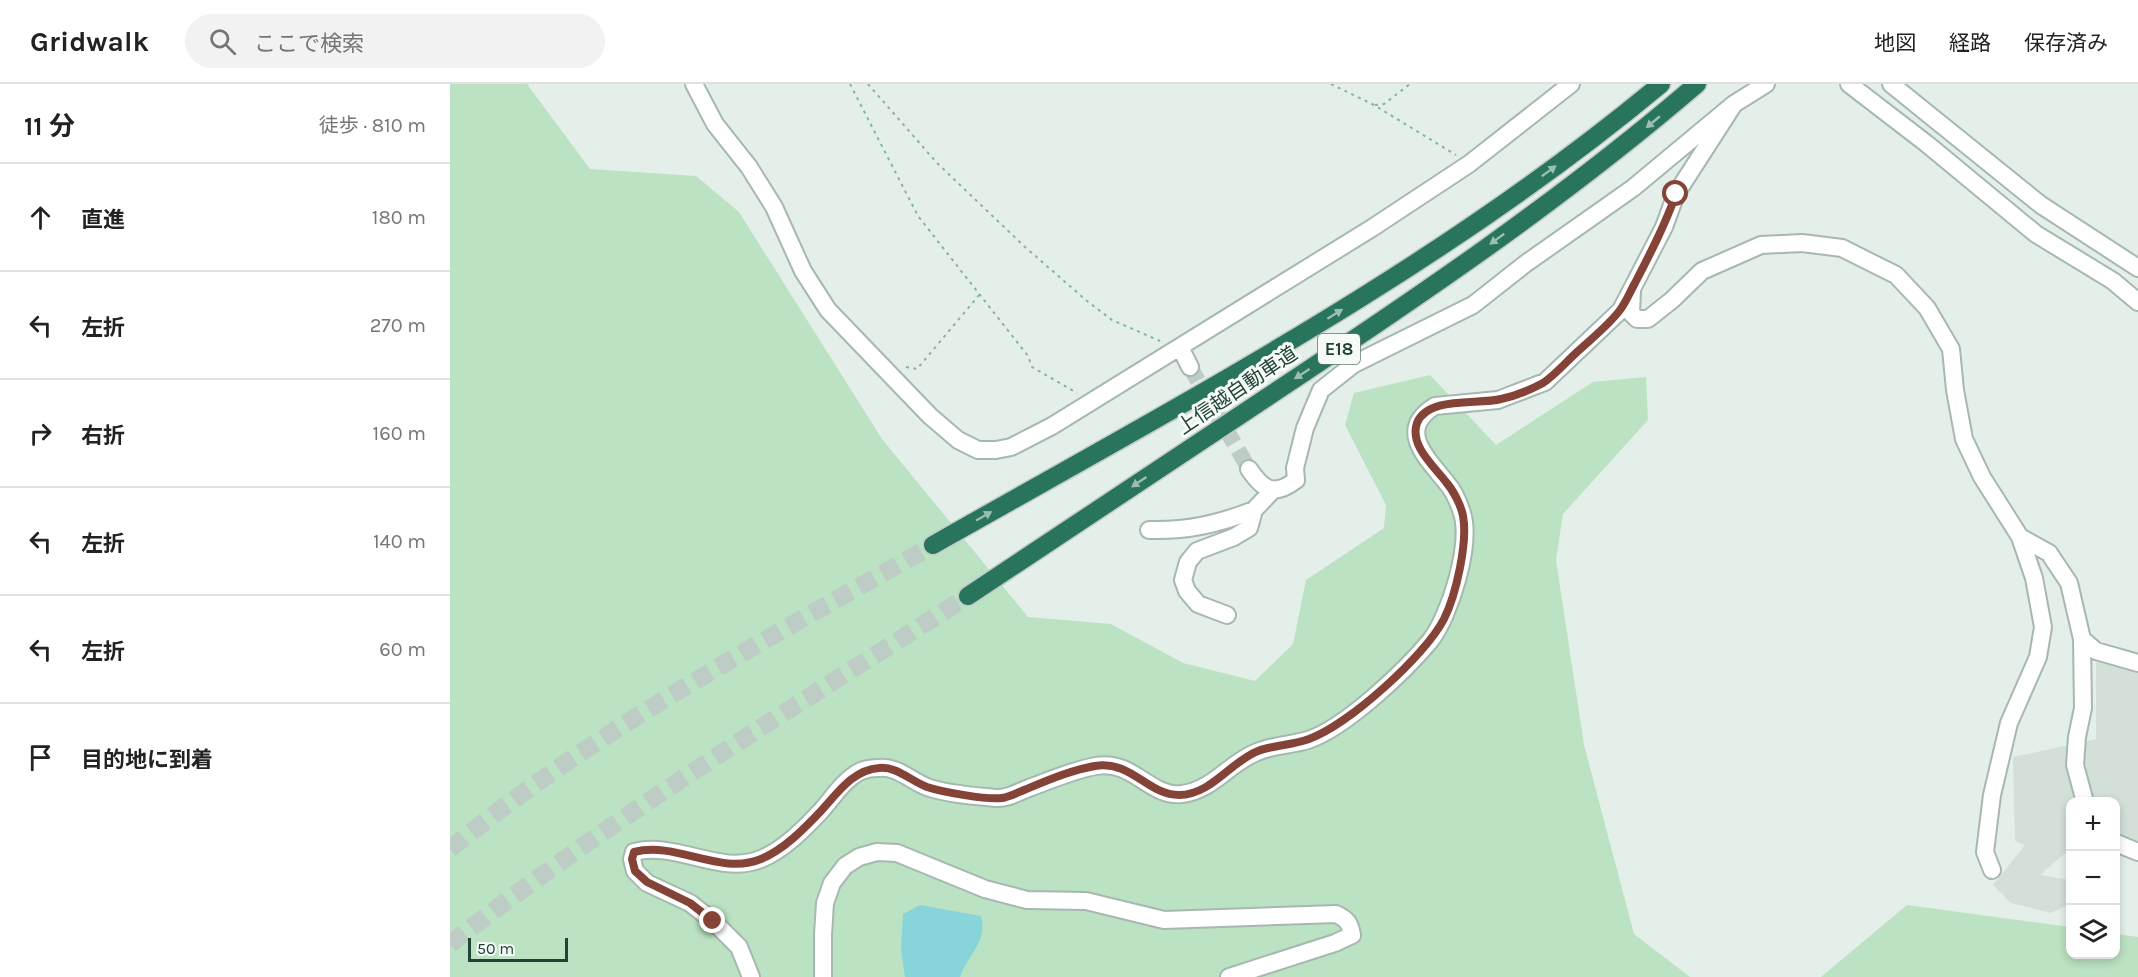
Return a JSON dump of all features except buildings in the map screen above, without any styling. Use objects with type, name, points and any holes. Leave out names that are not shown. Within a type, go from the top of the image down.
[{"type":"highway","name":"上信越自動車道","points":[[933,545],[1230,378],[1369,294],[1567,158],[1661,84]]},
{"type":"highway","name":"上信越自動車道","points":[[968,596],[1426,290],[1587,173],[1697,84]]},
{"type":"street","points":[[694,84],[715,124],[749,167],[774,207],[803,271],[828,310],[930,416],[958,440],[978,450],[1011,447],[1092,402],[1372,228],[1469,164],[1571,84]]},
{"type":"street","points":[[1249,469],[1259,484],[1273,490],[1286,488],[1296,480],[1295,468],[1305,428],[1321,390],[1354,364],[1473,305],[1525,264],[1633,188],[1734,105],[1766,84]]},
{"type":"street","points":[[1849,84],[1927,144],[2036,234],[2113,280],[2138,302]]},
{"type":"street","points":[[1891,84],[2041,205],[2138,268]]},
{"type":"street","points":[[751,977],[739,947],[713,921],[690,903],[647,882],[635,871],[632,859],[634,852],[646,849],[665,849],[735,864],[759,860],[776,852],[793,838],[841,787],[861,771],[883,767],[905,775],[927,787],[975,796],[1003,798],[1077,770],[1098,765],[1119,766],[1136,774],[1156,789],[1179,795],[1207,787],[1233,765],[1258,751],[1310,739],[1350,717],[1431,640],[1444,619],[1454,594],[1464,540],[1463,514],[1449,485],[1426,459],[1416,437],[1417,424],[1426,411],[1435,406],[1498,400],[1545,382],[1621,310],[1664,227],[1676,194],[1734,105]]},
{"type":"street","points":[[1633,287],[1631,313],[1637,319],[1648,319],[1702,271],[1761,245],[1802,243],[1842,248],[1896,275],[1927,308],[1951,349],[1955,390],[1964,439],[1982,477],[2020,537],[2034,578],[2043,627],[2038,657],[2009,723],[1992,795],[1985,852],[1992,870]]},
{"type":"street","points":[[1180,346],[1190,367]]},
{"type":"street","points":[[1149,530],[1176,531],[1225,521],[1254,510],[1273,490]]},
{"type":"street","points":[[1227,615],[1198,604],[1187,591],[1183,580],[1188,562],[1197,551],[1234,537],[1249,528],[1254,510]]},
{"type":"street","points":[[2020,537],[2049,553],[2069,582],[2082,639],[2083,708],[2077,737],[2076,765],[2084,797]]},
{"type":"street","points":[[2082,639],[2096,651],[2138,663]]},
{"type":"street","points":[[2120,845],[2138,852]]},
{"type":"street","points":[[823,977],[825,903],[832,882],[845,866],[859,857],[877,852],[897,853],[985,889],[1027,900],[1086,901],[1164,920],[1336,914],[1346,919],[1350,925],[1352,935],[1335,943],[1229,977]]},
{"type":"path","points":[[850,84],[918,216],[1028,356],[1032,367],[1092,402]]},
{"type":"path","points":[[868,84],[937,163],[1025,247],[1087,301],[1112,320],[1158,341],[1180,346]]},
{"type":"path","points":[[1330,84],[1374,105],[1469,164]]},
{"type":"path","points":[[1374,105],[1384,105],[1410,84]]},
{"type":"path","points":[[879,365],[917,369],[980,294]]},
{"type":"shaded area","points":[[2096,662],[2138,670],[2138,859],[2120,857],[2120,797],[2066,797],[2066,852],[2040,875],[2066,879],[2066,906],[2051,913],[2011,903],[1993,885],[2025,845],[2015,841],[2013,757],[2096,739]]},
{"type":"green space","points":[[450,84],[527,84],[590,169],[696,176],[739,212],[882,439],[1028,617],[1111,624],[1183,663],[1255,681],[1293,644],[1306,580],[1384,528],[1386,505],[1345,425],[1354,393],[1430,375],[1496,445],[1593,382],[1646,377],[1648,420],[1563,514],[1556,560],[1584,745],[1634,934],[1690,977],[450,977]]},
{"type":"green space","points":[[1907,905],[2066,926],[2066,959],[2120,959],[2120,935],[2138,937],[2138,977],[1821,977]]},
{"type":"water","points":[[920,905],[981,916],[980,940],[960,977],[905,977],[901,949],[903,914]]},
{"type":"tunnel","points":[[1190,367],[1249,469]]},
{"type":"tunnel","points":[[450,849],[506,805],[624,724],[933,545]]},
{"type":"tunnel","points":[[450,944],[512,897],[640,807],[968,596]]},
{"type":"route","points":[[713,921],[690,903],[647,882],[635,871],[632,859],[634,852],[646,849],[665,849],[725,863],[744,864],[759,860],[776,852],[793,838],[841,787],[861,771],[883,767],[905,775],[927,787],[975,796],[1003,798],[1077,770],[1098,765],[1119,766],[1136,774],[1156,789],[1179,795],[1207,787],[1233,765],[1258,751],[1310,739],[1350,717],[1397,675],[1431,640],[1444,619],[1454,594],[1464,540],[1463,514],[1449,485],[1426,459],[1416,437],[1417,424],[1426,411],[1435,406],[1498,400],[1545,382],[1621,310],[1664,227],[1676,194]]}]
